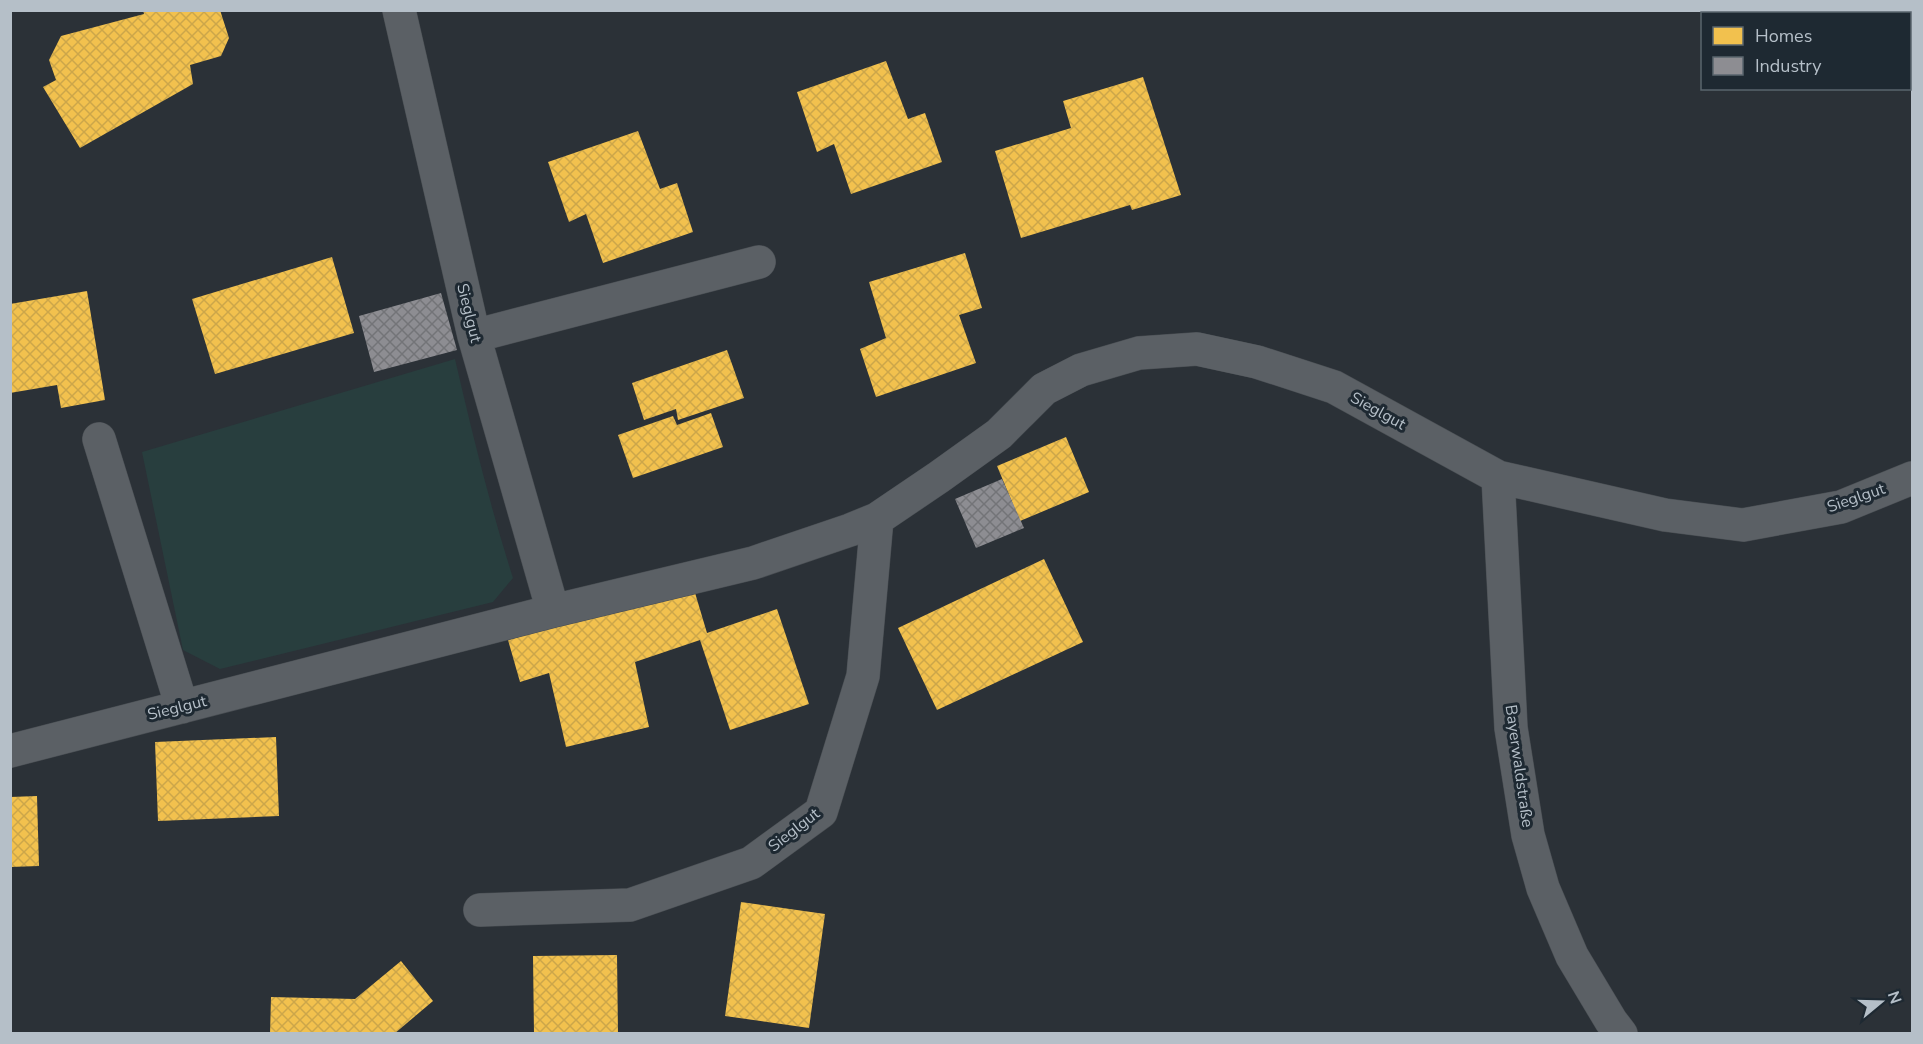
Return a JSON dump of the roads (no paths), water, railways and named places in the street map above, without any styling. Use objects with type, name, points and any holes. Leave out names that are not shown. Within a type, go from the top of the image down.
[{"type":"street","name":"Sieglgut","points":[[399,10],[474,336],[553,611]]},
{"type":"street","points":[[474,336],[759,262]]},
{"type":"street","name":"Sieglgut","points":[[10,751],[553,611],[753,563],[850,530],[877,519],[999,434],[1044,389],[1081,370],[1139,353],[1197,349],[1257,362],[1334,387],[1498,477],[1665,515],[1743,525],[1841,507],[1912,478]]},
{"type":"street","points":[[99,439],[182,707]]},
{"type":"street","name":"Bayerwaldstraße","points":[[1498,477],[1511,728],[1528,835],[1543,888],[1572,956],[1621,1034]]},
{"type":"street","name":"Sieglgut","points":[[480,910],[630,905],[751,863],[821,812],[863,676],[877,519]]}]
